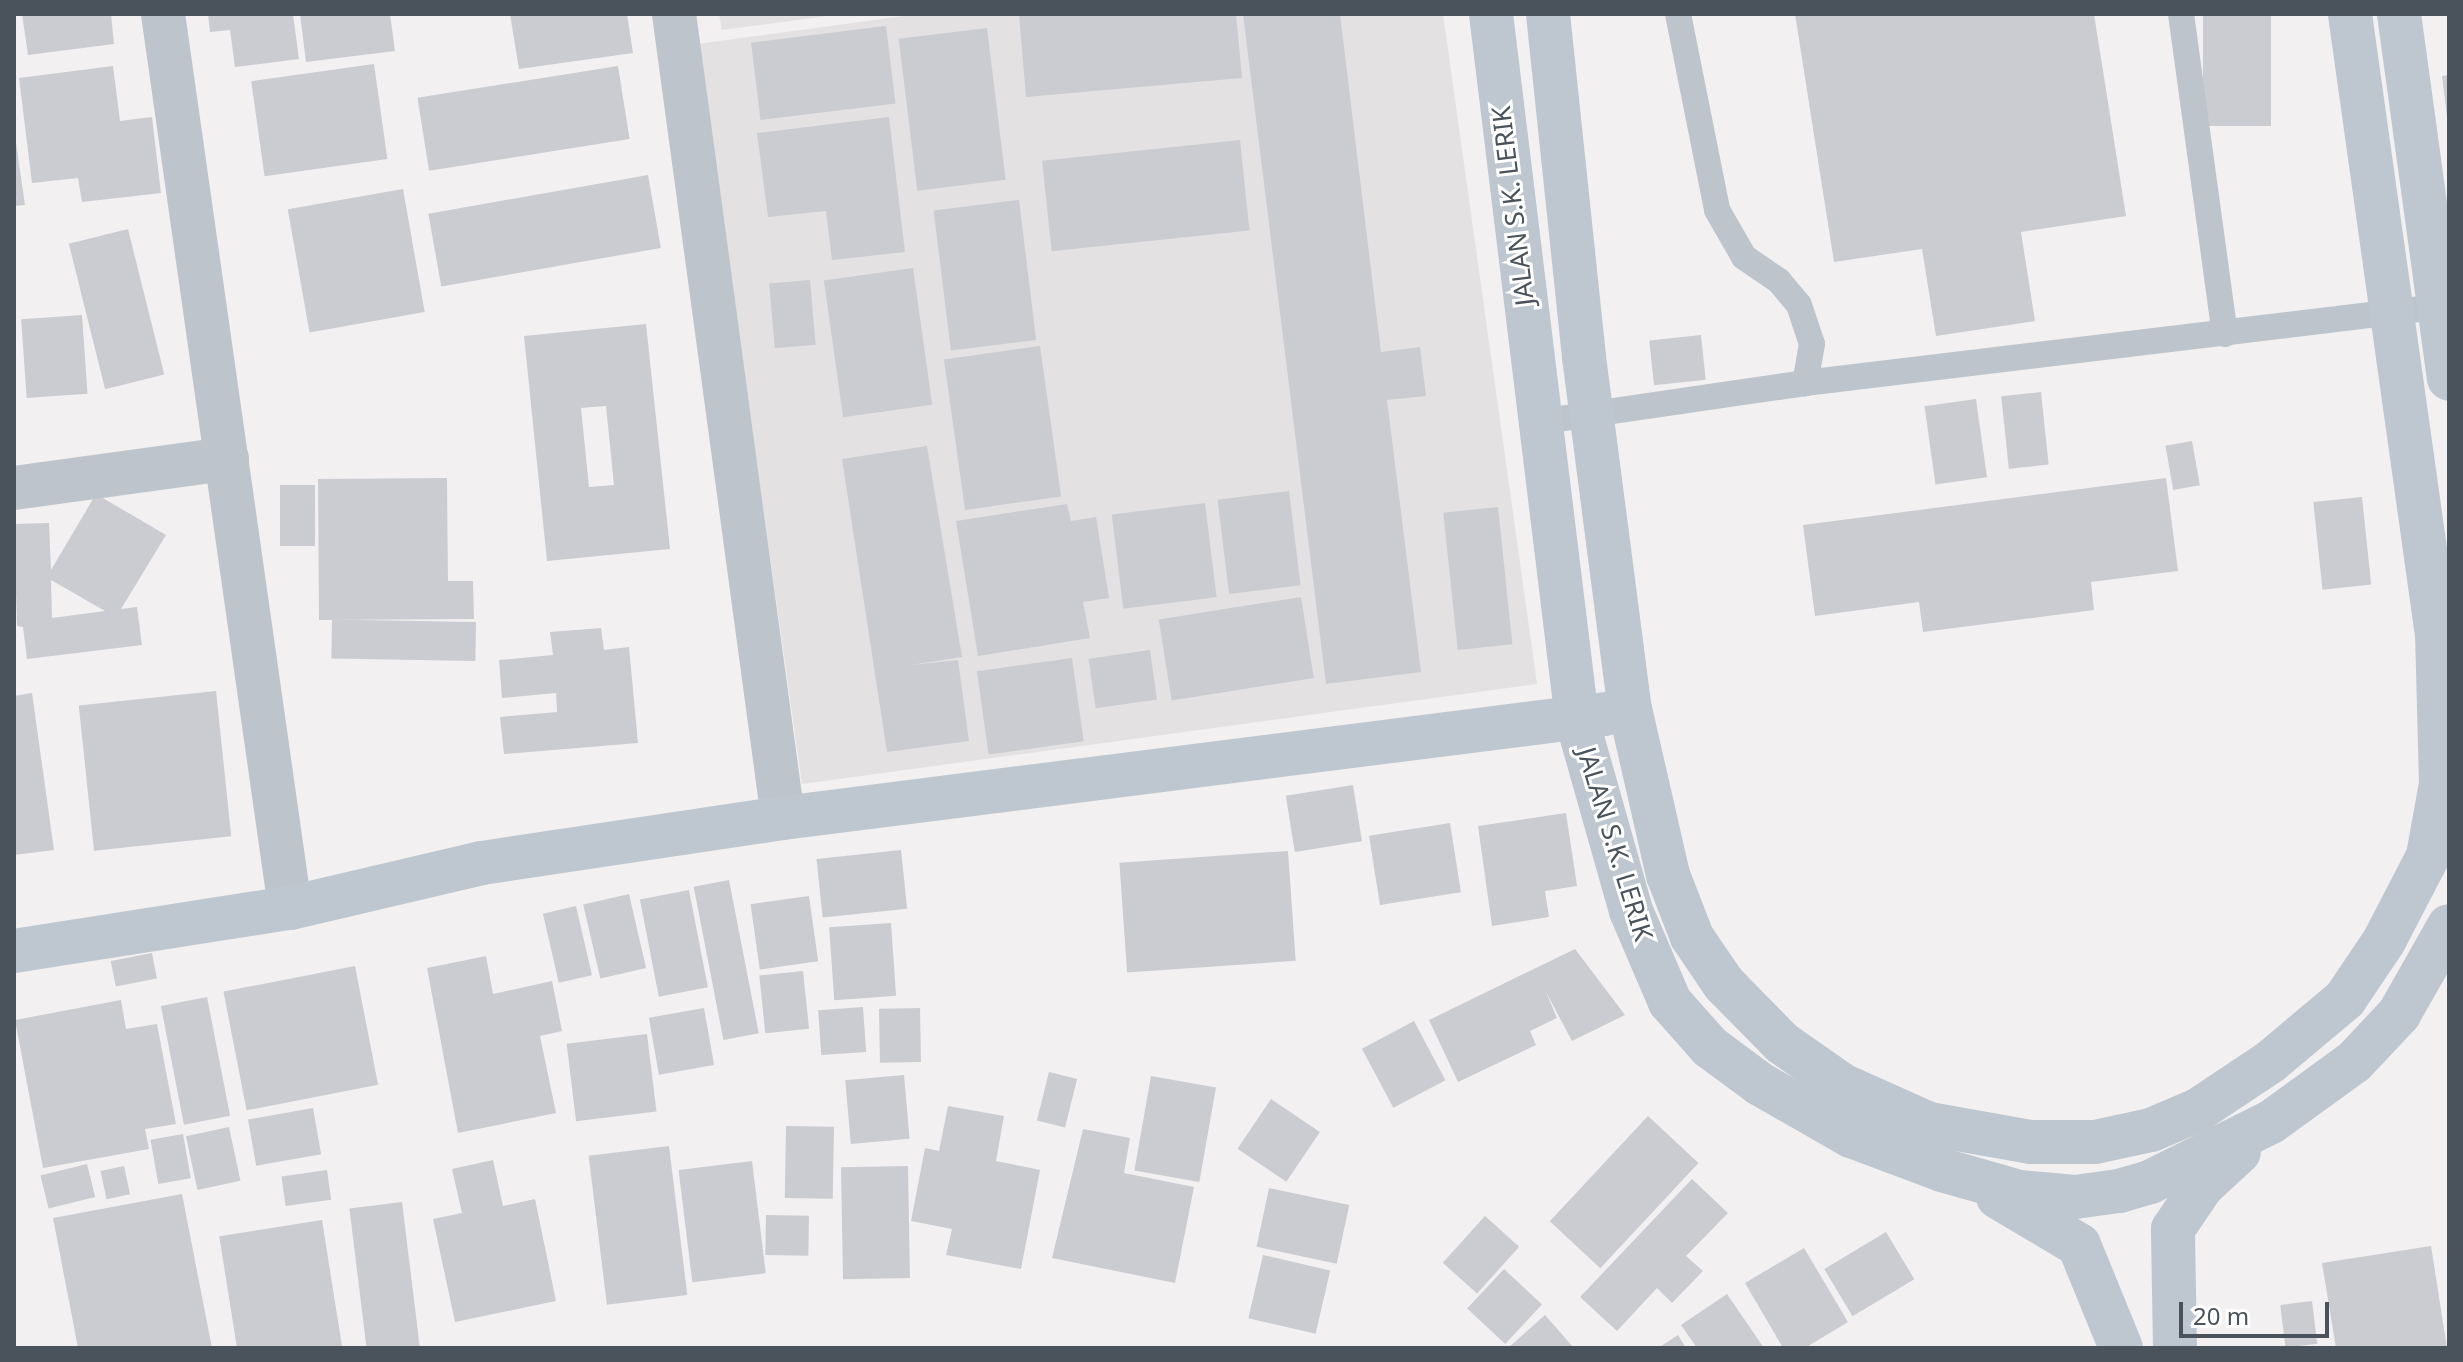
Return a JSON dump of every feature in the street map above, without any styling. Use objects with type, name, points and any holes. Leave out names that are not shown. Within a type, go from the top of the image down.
[{"type":"main road","name":"JALAN S.K. LERIK","points":[[1491,14],[1538,422],[1577,720],[1631,911],[1670,1002],[1710,1047],[1760,1084],[1851,1136],[1942,1170],[2020,1192],[2075,1197],[2150,1182],[2271,1122]]},
{"type":"main road","points":[[1548,14],[1558,123],[1630,709],[1668,875],[1692,937],[1724,984],[1782,1043],[1842,1085],[1929,1124],[2031,1142],[2095,1142],[2151,1130],[2198,1110],[2270,1062],[2345,999],[2384,941],[2428,856],[2441,784],[2439,563],[2391,313],[2350,14]]},
{"type":"main road","points":[[2399,14],[2449,379]]},
{"type":"main road","points":[[1503,122],[1558,123]]},
{"type":"main road","points":[[14,951],[290,908],[482,863],[783,818],[1577,720],[1630,709]]},
{"type":"main road","name":"JALAN S.K. LERIK","points":[[2175,1348],[2173,1229],[2202,1186],[2271,1122],[2354,1062],[2399,1014],[2449,926]]},
{"type":"main road","points":[[1942,1170],[2023,1209],[2079,1245],[2121,1348]]},
{"type":"street","points":[[163,14],[290,908]]},
{"type":"street","points":[[674,14],[783,818]]},
{"type":"street","points":[[14,488],[227,459]]},
{"type":"lane","points":[[1678,14],[1717,210],[1744,257],[1779,281],[1799,305],[1812,344],[1805,383]]},
{"type":"lane","points":[[2181,14],[2225,334]]},
{"type":"lane","points":[[1538,422],[1805,383],[2437,307]]},
{"type":"shaded area","points":[[719,14],[842,14],[722,30]]},
{"type":"shaded area","points":[[919,14],[1443,14],[1537,684],[802,784],[698,44]]},
{"type":"building","points":[[22,14],[111,14],[114,44],[28,55]]},
{"type":"building","points":[[208,14],[293,14],[299,59],[235,67],[230,30],[210,32]]},
{"type":"building","points":[[300,14],[390,14],[395,51],[306,62]]},
{"type":"building","points":[[510,14],[627,14],[633,53],[519,69]]},
{"type":"building","points":[[1236,14],[1242,78],[1026,97],[1019,15]]},
{"type":"building","points":[[1243,14],[1340,14],[1381,352],[1420,347],[1426,396],[1387,400],[1421,672],[1326,684]]},
{"type":"building","points":[[1795,14],[2094,14],[2126,216],[2021,232],[2035,321],[1936,336],[1922,249],[1834,262]]},
{"type":"building","points":[[2203,14],[2271,14],[2271,126],[2203,126]]},
{"type":"building","points":[[886,26],[896,103],[761,120],[751,43]]},
{"type":"building","points":[[987,28],[1006,180],[917,191],[899,39]]},
{"type":"building","points":[[374,64],[387,159],[265,176],[251,81]]},
{"type":"building","points":[[113,66],[120,121],[152,117],[161,193],[82,202],[78,178],[32,183],[19,78]]},
{"type":"building","points":[[618,66],[630,139],[429,171],[417,98]]},
{"type":"building","points":[[2449,75],[2449,117],[2447,117],[2442,76]]},
{"type":"building","points":[[889,117],[905,252],[832,260],[826,211],[768,217],[757,133]]},
{"type":"building","points":[[14,129],[25,205],[14,206]]},
{"type":"building","points":[[1240,140],[1250,231],[1052,251],[1042,161]]},
{"type":"building","points":[[648,175],[661,248],[441,287],[428,214]]},
{"type":"building","points":[[403,189],[425,312],[309,332],[288,209]]},
{"type":"building","points":[[1019,200],[1036,340],[951,350],[934,210]]},
{"type":"building","points":[[128,229],[164,375],[105,389],[69,244]]},
{"type":"building","points":[[913,268],[932,405],[843,417],[824,281]]},
{"type":"building","points":[[810,280],[816,345],[775,348],[769,284]]},
{"type":"building","points":[[82,315],[88,394],[27,398],[21,319]]},
{"type":"building","points":[[646,324],[670,549],[547,561],[524,336]],"holes":[[[606,406],[614,485],[589,487],[581,408]]]},
{"type":"building","points":[[1701,335],[1706,380],[1654,385],[1649,340]]},
{"type":"building","points":[[1040,346],[1061,497],[965,510],[944,359]]},
{"type":"building","points":[[2041,392],[2049,465],[2009,469],[2001,396]]},
{"type":"building","points":[[1976,399],[1987,477],[1936,484],[1925,406]]},
{"type":"building","points":[[2192,441],[2200,485],[2173,490],[2165,446]]},
{"type":"building","points":[[927,446],[962,657],[911,665],[958,660],[969,741],[887,752],[842,459]]},
{"type":"building","points":[[447,478],[448,581],[473,581],[474,619],[319,620],[318,479]]},
{"type":"building","points":[[2166,478],[2178,571],[2091,582],[2094,610],[1923,632],[1919,602],[1815,616],[1803,525]]},
{"type":"building","points":[[280,485],[315,485],[315,546],[280,546]]},
{"type":"building","points":[[1289,491],[1301,585],[1229,594],[1218,500]]},
{"type":"building","points":[[96,494],[166,535],[121,609],[137,607],[142,645],[27,659],[23,627],[17,626],[14,524],[49,523],[51,570]],"holes":[[[51,580],[105,611],[52,618]]]},
{"type":"building","points":[[2362,497],[2371,585],[2322,590],[2313,502]]},
{"type":"building","points":[[1205,503],[1217,597],[1123,609],[1112,514]]},
{"type":"building","points":[[1067,504],[1071,521],[1096,517],[1109,598],[1083,602],[1090,638],[978,656],[956,521]]},
{"type":"building","points":[[1498,507],[1512,644],[1458,650],[1443,513]]},
{"type":"building","points":[[1301,597],[1314,678],[1172,701],[1159,620]]},
{"type":"building","points":[[332,619],[476,622],[475,661],[331,658]]},
{"type":"building","points":[[601,628],[604,650],[629,647],[638,743],[504,754],[500,717],[557,712],[556,693],[502,698],[499,660],[553,655],[550,632]]},
{"type":"building","points":[[1150,650],[1157,700],[1096,708],[1089,659]]},
{"type":"building","points":[[1072,658],[1084,741],[989,755],[977,671]]},
{"type":"building","points":[[216,691],[231,836],[94,851],[79,705]]},
{"type":"building","points":[[32,693],[54,850],[14,855],[14,696]]},
{"type":"building","points":[[1353,785],[1362,841],[1295,852],[1286,796]]},
{"type":"building","points":[[1566,813],[1577,886],[1545,891],[1549,917],[1492,926],[1478,826]]},
{"type":"building","points":[[1450,823],[1461,892],[1380,905],[1369,836]]},
{"type":"building","points":[[901,850],[907,909],[823,918],[816,859]]},
{"type":"building","points":[[1288,851],[1296,961],[1127,973],[1119,863]]},
{"type":"building","points":[[729,880],[759,1033],[723,1040],[694,887]]},
{"type":"building","points":[[689,890],[708,987],[659,997],[640,900]]},
{"type":"building","points":[[629,894],[646,968],[600,979],[583,905]]},
{"type":"building","points":[[809,896],[818,961],[760,970],[751,904]]},
{"type":"building","points":[[576,906],[592,975],[559,983],[543,914]]},
{"type":"building","points":[[891,923],[896,996],[834,1000],[829,927]]},
{"type":"building","points":[[1575,949],[1625,1015],[1572,1041],[1546,992],[1557,1018],[1530,1031],[1536,1045],[1458,1082],[1429,1020]]},
{"type":"building","points":[[152,953],[157,979],[116,987],[111,961]]},
{"type":"building","points":[[486,956],[493,994],[552,981],[562,1031],[540,1036],[556,1113],[458,1133],[427,968]]},
{"type":"building","points":[[355,966],[378,1085],[247,1110],[223,992]]},
{"type":"building","points":[[803,971],[809,1029],[765,1033],[759,976]]},
{"type":"building","points":[[207,997],[230,1116],[184,1125],[161,1006]]},
{"type":"building","points":[[121,1000],[126,1029],[157,1024],[176,1124],[145,1129],[149,1149],[43,1168],[15,1020]]},
{"type":"building","points":[[863,1007],[866,1052],[821,1055],[818,1010]]},
{"type":"building","points":[[704,1008],[714,1065],[659,1075],[649,1018]]},
{"type":"building","points":[[920,1008],[921,1062],[880,1063],[879,1009]]},
{"type":"building","points":[[1414,1021],[1445,1080],[1393,1108],[1362,1049]]},
{"type":"building","points":[[647,1034],[657,1111],[576,1121],[567,1044]]},
{"type":"building","points":[[1049,1072],[1077,1079],[1065,1128],[1037,1121]]},
{"type":"building","points":[[904,1075],[910,1139],[851,1144],[845,1080]]},
{"type":"building","points":[[1151,1076],[1216,1087],[1199,1182],[1134,1171]]},
{"type":"building","points":[[1271,1099],[1320,1132],[1286,1182],[1237,1149]]},
{"type":"building","points":[[948,1106],[1004,1116],[996,1161],[1040,1170],[1021,1269],[946,1255],[952,1229],[911,1221],[925,1148],[939,1151]]},
{"type":"building","points":[[313,1108],[321,1154],[256,1166],[248,1119]]},
{"type":"building","points":[[1648,1116],[1698,1163],[1600,1268],[1550,1221]]},
{"type":"building","points":[[786,1126],[834,1127],[833,1199],[785,1198]]},
{"type":"building","points":[[229,1127],[240,1181],[197,1190],[186,1136]]},
{"type":"building","points":[[1083,1129],[1130,1138],[1124,1173],[1194,1187],[1175,1283],[1052,1258]]},
{"type":"building","points":[[183,1134],[191,1178],[158,1184],[151,1140]]},
{"type":"building","points":[[669,1146],[687,1295],[607,1305],[589,1156]]},
{"type":"building","points":[[493,1160],[503,1206],[535,1199],[556,1301],[455,1322],[433,1219],[462,1213],[452,1169]]},
{"type":"building","points":[[752,1161],[766,1273],[692,1282],[679,1170]]},
{"type":"building","points":[[87,1164],[95,1197],[49,1209],[40,1176]]},
{"type":"building","points":[[124,1166],[130,1194],[107,1199],[101,1171]]},
{"type":"building","points":[[908,1166],[910,1278],[843,1279],[841,1167]]},
{"type":"building","points":[[327,1170],[331,1200],[286,1206],[281,1176]]},
{"type":"building","points":[[1692,1179],[1728,1213],[1686,1256],[1703,1271],[1672,1303],[1657,1288],[1617,1331],[1580,1297]]},
{"type":"building","points":[[1269,1188],[1349,1205],[1337,1264],[1257,1247]]},
{"type":"building","points":[[182,1194],[212,1348],[78,1348],[53,1218]]},
{"type":"building","points":[[402,1202],[420,1348],[367,1348],[349,1208]]},
{"type":"building","points":[[766,1215],[809,1216],[808,1256],[765,1255]]},
{"type":"building","points":[[1485,1216],[1519,1247],[1477,1294],[1443,1263]]},
{"type":"building","points":[[322,1220],[342,1348],[237,1348],[219,1236]]},
{"type":"building","points":[[1886,1232],[1914,1279],[1853,1316],[1824,1269]]},
{"type":"building","points":[[2431,1246],[2447,1348],[2336,1348],[2322,1263]]},
{"type":"building","points":[[1804,1248],[1848,1322],[1805,1348],[1783,1348],[1745,1283]]},
{"type":"building","points":[[1263,1255],[1330,1271],[1316,1334],[1248,1318]]},
{"type":"building","points":[[1504,1269],[1542,1304],[1505,1344],[1467,1308]]},
{"type":"building","points":[[1727,1294],[1764,1348],[1697,1348],[1681,1325]]},
{"type":"building","points":[[2312,1301],[2317,1344],[2285,1348],[2280,1305]]},
{"type":"building","points":[[1545,1315],[1574,1348],[1508,1348]]},
{"type":"building","points":[[1678,1335],[1686,1348],[1658,1348]]}]
